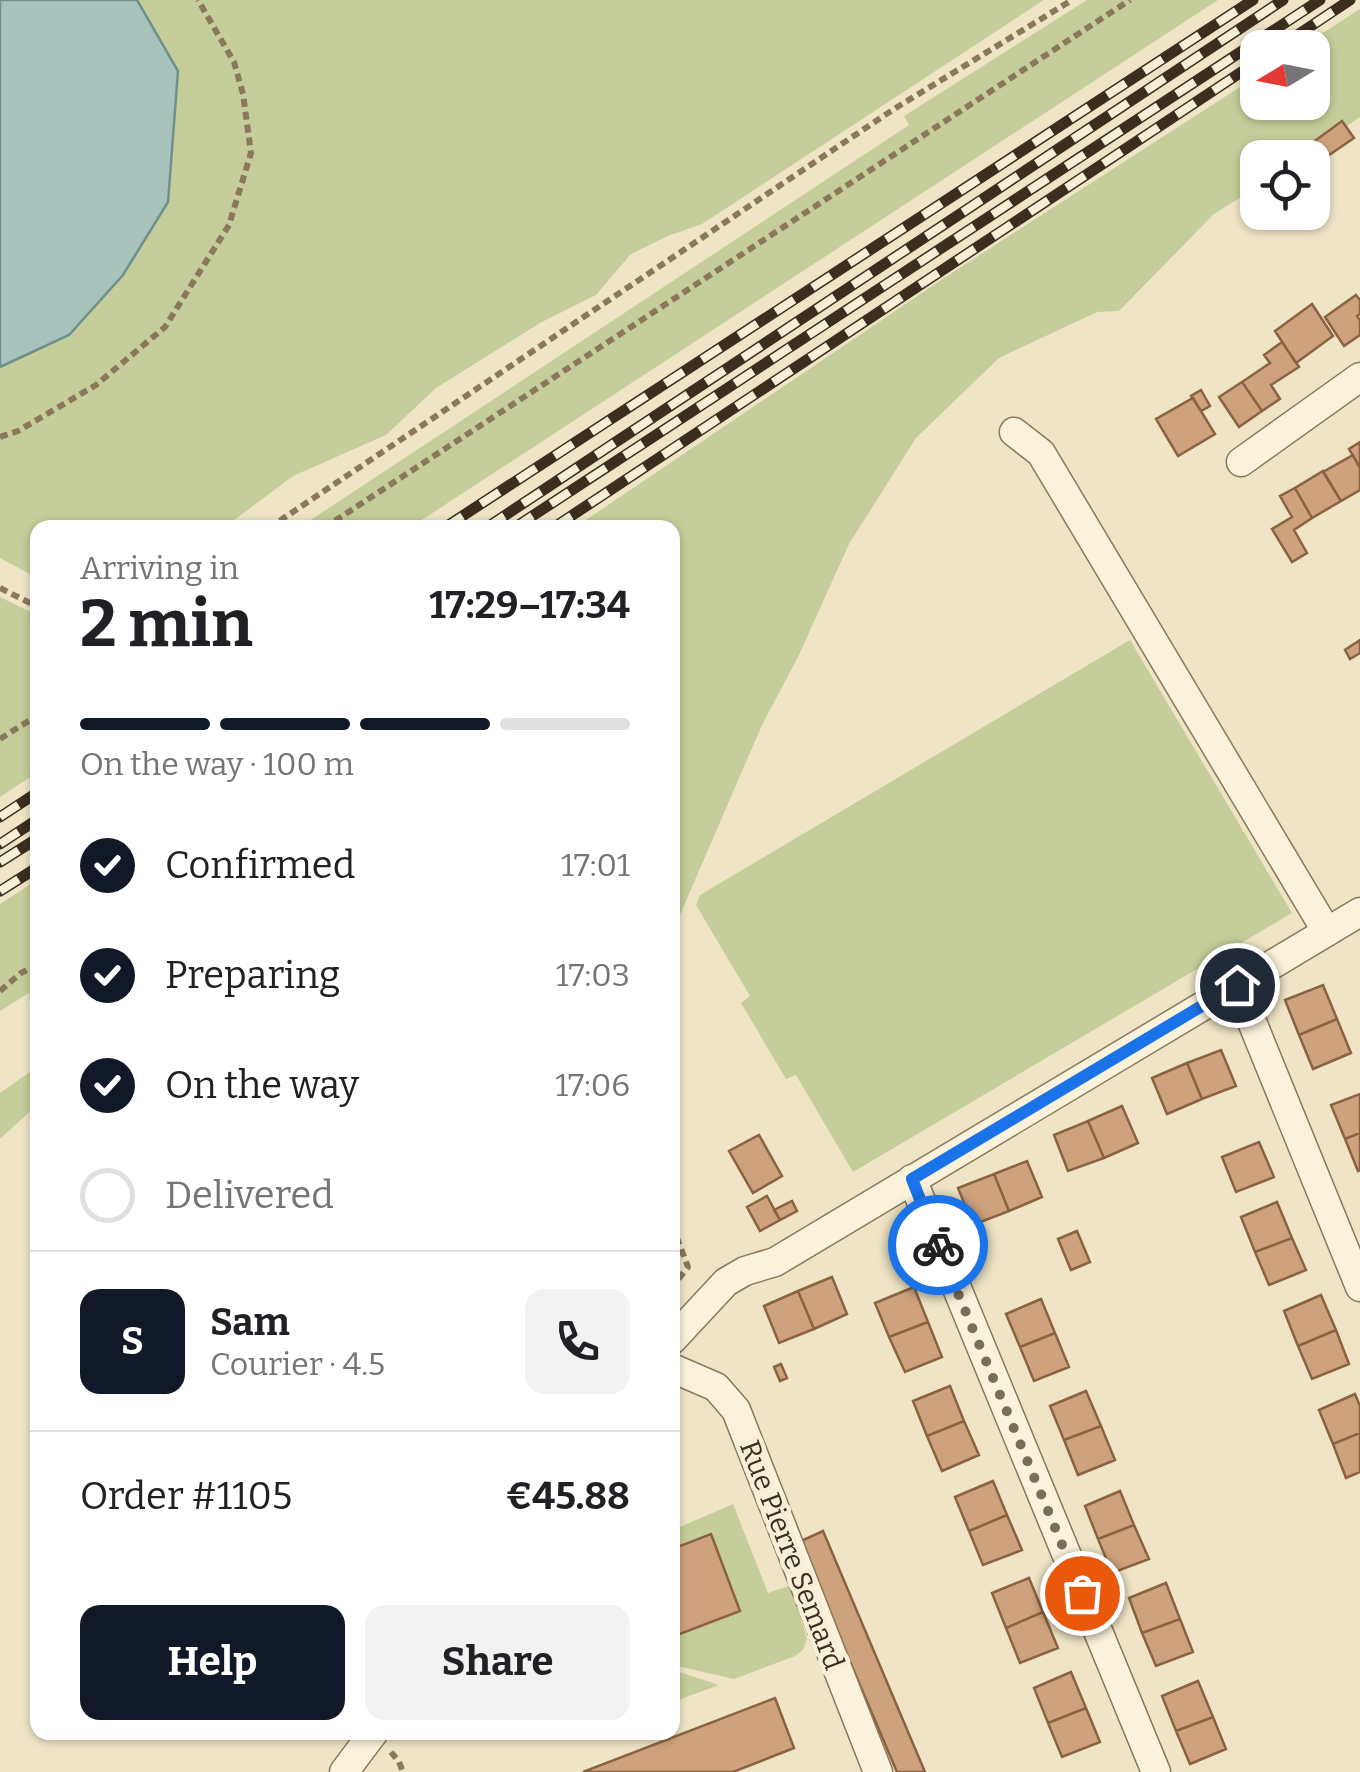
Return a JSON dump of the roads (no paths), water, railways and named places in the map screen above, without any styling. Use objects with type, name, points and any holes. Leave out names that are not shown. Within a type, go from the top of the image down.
[{"type":"street","points":[[1241,462],[1360,377]]},
{"type":"street","points":[[1014,432],[1041,453],[1326,932]]},
{"type":"street","points":[[680,1331],[726,1282],[744,1271],[776,1262],[1360,912]]},
{"type":"street","points":[[1237,985],[1360,1287]]},
{"type":"street","points":[[912,1179],[1156,1772]]},
{"type":"street","name":"Rue Pierre Semard","points":[[680,1371],[716,1387],[736,1410],[878,1772]]},
{"type":"street","points":[[344,1772],[368,1740]]},
{"type":"water","points":[[0,0],[137,0],[178,71],[168,202],[123,275],[69,335],[0,367]]},
{"type":"railway","points":[[456,520],[1253,0]]},
{"type":"railway","points":[[498,520],[1283,0]]},
{"type":"railway","points":[[526,520],[1320,0]]},
{"type":"railway","points":[[1305,30],[1350,0]]},
{"type":"railway","points":[[565,520],[1240,73]]},
{"type":"railway","points":[[0,817],[30,797]]},
{"type":"railway","points":[[0,844],[30,824]]},
{"type":"railway","points":[[0,862],[30,843]]},
{"type":"railway","points":[[0,891],[30,872]]}]
